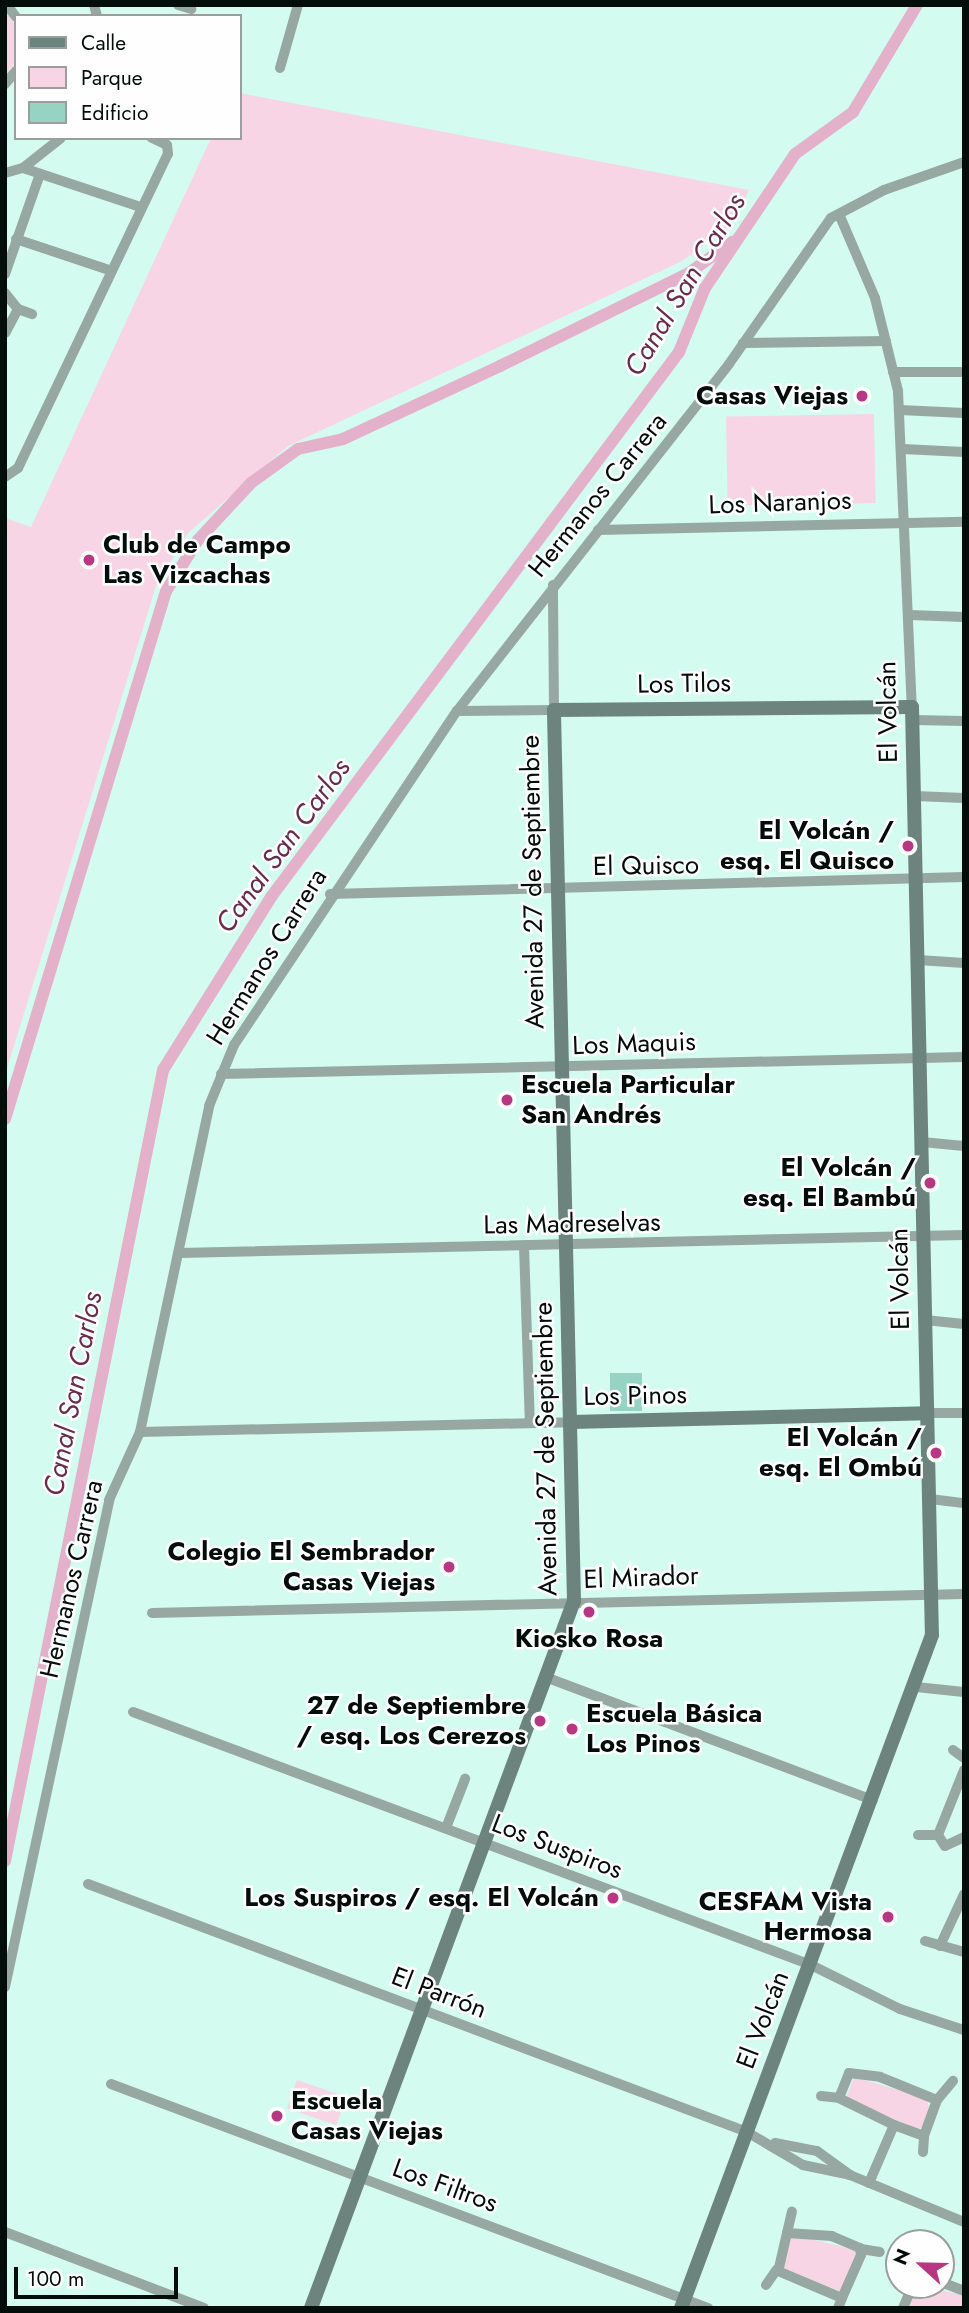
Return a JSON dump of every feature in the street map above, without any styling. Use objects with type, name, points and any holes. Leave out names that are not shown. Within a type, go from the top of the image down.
[{"type":"street","points":[[178,5],[192,10]]},
{"type":"street","points":[[280,68],[298,5]]},
{"type":"street","points":[[5,173],[23,168],[58,140]]},
{"type":"street","points":[[5,477],[18,468],[109,270],[167,154],[167,145],[156,140]]},
{"type":"street","points":[[839,214],[884,190],[964,162]]},
{"type":"street","points":[[23,168],[140,207]]},
{"type":"street","points":[[5,274],[40,174]]},
{"type":"street","name":"El Volcán","points":[[683,2303],[930,1644],[932,1591],[908,520],[900,411],[893,372],[886,341],[839,214]]},
{"type":"street","name":"Hermanos Carrera","points":[[5,1987],[109,1500],[140,1432],[221,1074],[330,894],[457,711],[553,584],[743,344],[839,214]]},
{"type":"street","points":[[16,239],[109,270]]},
{"type":"street","points":[[5,293],[18,309],[32,314]]},
{"type":"street","points":[[5,333],[18,309]]},
{"type":"street","points":[[743,344],[886,341]]},
{"type":"street","points":[[893,372],[964,372]]},
{"type":"street","points":[[900,411],[964,413]]},
{"type":"street","points":[[903,449],[964,452]]},
{"type":"street","name":"Los Naranjos","points":[[598,530],[908,520],[964,522]]},
{"type":"street","name":"Avenida 27 de Septiembre","points":[[311,2308],[548,1678],[574,1601],[553,584]]},
{"type":"street","points":[[910,615],[964,617]]},
{"type":"street","name":"Los Tilos","points":[[457,711],[912,713],[964,721]]},
{"type":"street","points":[[915,796],[964,798]]},
{"type":"street","name":"El Quisco","points":[[330,894],[558,889],[916,875],[964,877]]},
{"type":"street","points":[[918,960],[964,963]]},
{"type":"street","name":"Los Maquis","points":[[221,1074],[562,1067],[920,1055],[964,1057]]},
{"type":"street","points":[[922,1142],[964,1146]]},
{"type":"street","name":"Las Madreselvas","points":[[180,1253],[964,1235]]},
{"type":"street","points":[[524,1246],[530,1423]]},
{"type":"street","points":[[925,1320],[964,1324]]},
{"type":"street","name":"Los Pinos","points":[[140,1432],[964,1413]]},
{"type":"street","points":[[930,1499],[964,1503]]},
{"type":"street","name":"El Mirador","points":[[152,1613],[932,1591],[964,1594]]},
{"type":"street","points":[[548,1678],[873,1800]]},
{"type":"street","points":[[916,1687],[964,1692]]},
{"type":"street","name":"Los Suspiros","points":[[133,1712],[811,1965],[920,2017],[964,2030]]},
{"type":"street","points":[[953,1750],[964,1758]]},
{"type":"street","points":[[938,1836],[964,1770]]},
{"type":"street","points":[[446,1828],[465,1779]]},
{"type":"street","points":[[918,1835],[938,1836]]},
{"type":"street","points":[[938,1836],[945,1846],[964,1837]]},
{"type":"street","name":"El Parrón","points":[[88,1884],[775,2143],[817,2151],[850,2175]]},
{"type":"street","points":[[940,1945],[964,1894]]},
{"type":"street","points":[[925,1941],[964,1952]]},
{"type":"street","points":[[839,2098],[849,2073],[859,2071],[937,2100]]},
{"type":"street","points":[[923,2152],[925,2136],[937,2100],[953,2081]]},
{"type":"street","name":"Los Filtros","points":[[111,2084],[360,2177],[683,2303],[708,2308]]},
{"type":"street","points":[[821,2095],[839,2098],[894,2125],[925,2136]]},
{"type":"street","points":[[869,2183],[894,2125]]},
{"type":"street","name":"El Parrón","points":[[775,2143],[803,2165],[850,2175],[964,2222]]},
{"type":"street","points":[[766,2285],[776,2269],[792,2212]]},
{"type":"street","points":[[5,2232],[204,2308]]},
{"type":"street","points":[[787,2233],[835,2237],[861,2249],[880,2252]]},
{"type":"street","points":[[776,2269],[840,2303],[861,2249]]},
{"type":"green space","points":[[5,10],[14,24],[14,63],[5,77]]},
{"type":"green space","name":"Club de Campo Las Vizcachas","points":[[242,93],[749,190],[733,224],[682,261],[288,446],[188,533],[156,586],[5,1075],[5,518],[31,527],[210,140],[242,140]]},
{"type":"green space","points":[[874,414],[876,503],[728,506],[726,417]]},
{"type":"green space","points":[[854,2077],[926,2098],[930,2110],[923,2126],[918,2130],[846,2098]]},
{"type":"green space","points":[[297,2080],[346,2097],[336,2125],[287,2108]]},
{"type":"green space","points":[[791,2234],[859,2251],[842,2292],[778,2266]]},
{"type":"green space","points":[[955,2293],[964,2295],[964,2308],[905,2308],[909,2299],[955,2299]]},
{"type":"building","points":[[610,1373],[642,1373],[642,1411],[610,1411]]},
{"type":"waterway","name":"Canal San Carlos","points":[[5,1861],[163,1070],[271,897],[679,352],[705,288],[795,154],[853,112],[917,5]]},
{"type":"waterway","points":[[5,1119],[166,591],[198,540],[251,483],[298,449],[343,439],[500,366],[689,273],[732,242]]},
{"type":"place","name":"Casas Viejas","points":[[862,396]]},
{"type":"place","name":"Club de Campo Las Vizcachas","points":[[89,560]]},
{"type":"place","name":"El Volcán / esq. El Quisco","points":[[908,846]]},
{"type":"place","name":"Escuela Particular San Andrés","points":[[507,1100]]},
{"type":"place","name":"El Volcán / esq. El Bambú","points":[[930,1183]]},
{"type":"place","name":"El Volcán / esq. El Ombú","points":[[936,1453]]},
{"type":"place","name":"Colegio El Sembrador Casas Viejas","points":[[449,1567]]},
{"type":"place","name":"Kiosko Rosa","points":[[589,1612]]},
{"type":"place","name":"27 de Septiembre / esq. Los Cerezos","points":[[540,1721]]},
{"type":"place","name":"Escuela Básica Los Pinos","points":[[572,1729]]},
{"type":"place","name":"Los Suspiros / esq. El Volcán","points":[[613,1898]]},
{"type":"place","name":"CESFAM Vista Hermosa","points":[[888,1917]]},
{"type":"place","name":"Escuela Casas Viejas","points":[[277,2116]]}]
